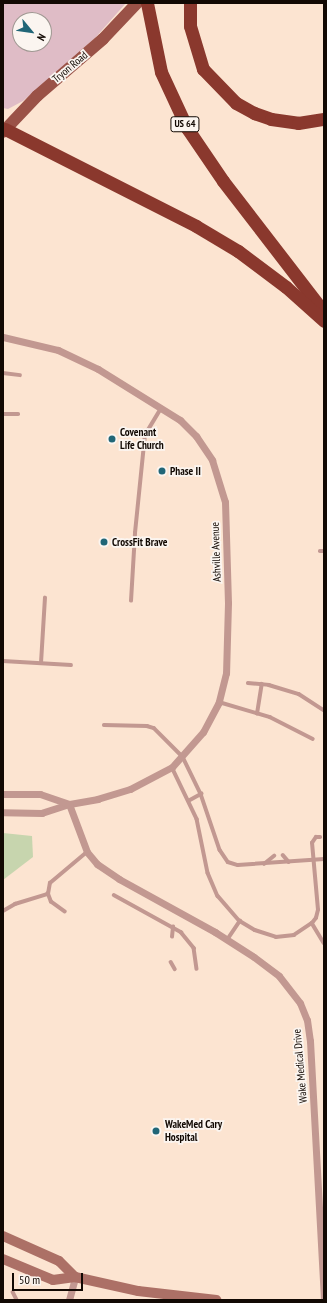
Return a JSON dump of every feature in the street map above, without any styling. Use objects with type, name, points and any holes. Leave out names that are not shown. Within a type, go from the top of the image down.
[{"type":"highway","name":"US 64","points":[[147,3],[161,72],[187,128],[223,181],[324,312]]},
{"type":"highway","points":[[190,3],[190,26],[204,69],[236,103],[254,114],[272,119],[298,123],[324,119]]},
{"type":"highway","points":[[4,130],[196,226],[238,251],[286,287],[324,321]]},
{"type":"main road","name":"Tryon Road","points":[[4,130],[122,20],[137,3]]},
{"type":"main road","points":[[3,1236],[59,1260],[75,1277]]},
{"type":"main road","points":[[3,1259],[53,1280],[75,1277],[138,1291],[186,1299],[216,1300]]},
{"type":"street","name":"Ashville Avenue","points":[[3,336],[58,350],[98,369],[162,407],[180,420],[203,445],[218,474],[225,502],[228,637],[226,672],[219,702],[203,732],[183,758],[172,768],[130,790],[98,800],[69,804],[42,813],[3,812]]},
{"type":"street","name":"Ashville Avenue","points":[[3,794],[40,794],[69,804]]},
{"type":"street","name":"Wake Medical Drive","points":[[69,804],[87,852],[97,864],[119,880],[227,940],[278,976],[300,1003],[307,1020],[315,1106],[324,1300]]},
{"type":"street","points":[[70,1300],[75,1277]]},
{"type":"lane","points":[[3,373],[20,375]]},
{"type":"lane","points":[[131,601],[135,533],[145,435],[162,407]]},
{"type":"lane","points":[[3,414],[18,414]]},
{"type":"lane","points":[[41,663],[45,598]]},
{"type":"lane","points":[[3,661],[72,665]]},
{"type":"lane","points":[[248,683],[262,684],[299,694],[324,710]]},
{"type":"lane","points":[[257,714],[262,684]]},
{"type":"lane","points":[[219,702],[270,717],[313,739]]},
{"type":"lane","points":[[104,725],[154,728],[183,758],[201,794],[223,858],[232,865],[324,859]]},
{"type":"lane","points":[[172,768],[190,800],[201,831],[212,884],[218,896],[240,921],[276,937],[294,935],[312,923],[316,918],[318,910],[312,843],[316,837],[320,837]]},
{"type":"lane","points":[[190,800],[201,794]]},
{"type":"lane","points":[[64,912],[51,902],[48,894],[50,883],[87,852]]},
{"type":"lane","points":[[282,855],[289,862]]},
{"type":"lane","points":[[264,864],[274,856]]},
{"type":"lane","points":[[3,911],[15,904],[48,894]]},
{"type":"lane","points":[[114,895],[173,927],[187,938],[194,948],[197,969]]},
{"type":"lane","points":[[227,940],[240,921]]},
{"type":"lane","points":[[312,923],[324,943]]},
{"type":"lane","points":[[172,937],[173,927]]},
{"type":"lane","points":[[171,962],[175,969]]},
{"type":"lane","points":[[13,1292],[17,1300]]},
{"type":"shaded area","points":[[3,3],[126,3],[95,38],[23,101],[8,109],[3,108]]},
{"type":"shaded area","points":[[3,833],[32,836],[33,857],[3,880]]},
{"type":"place","name":"Covenant Life Church","points":[[112,439]]},
{"type":"place","name":"Phase II","points":[[162,471]]},
{"type":"place","name":"CrossFit Brave","points":[[104,542]]},
{"type":"place","name":"WakeMed Cary Hospital","points":[[156,1131]]}]
